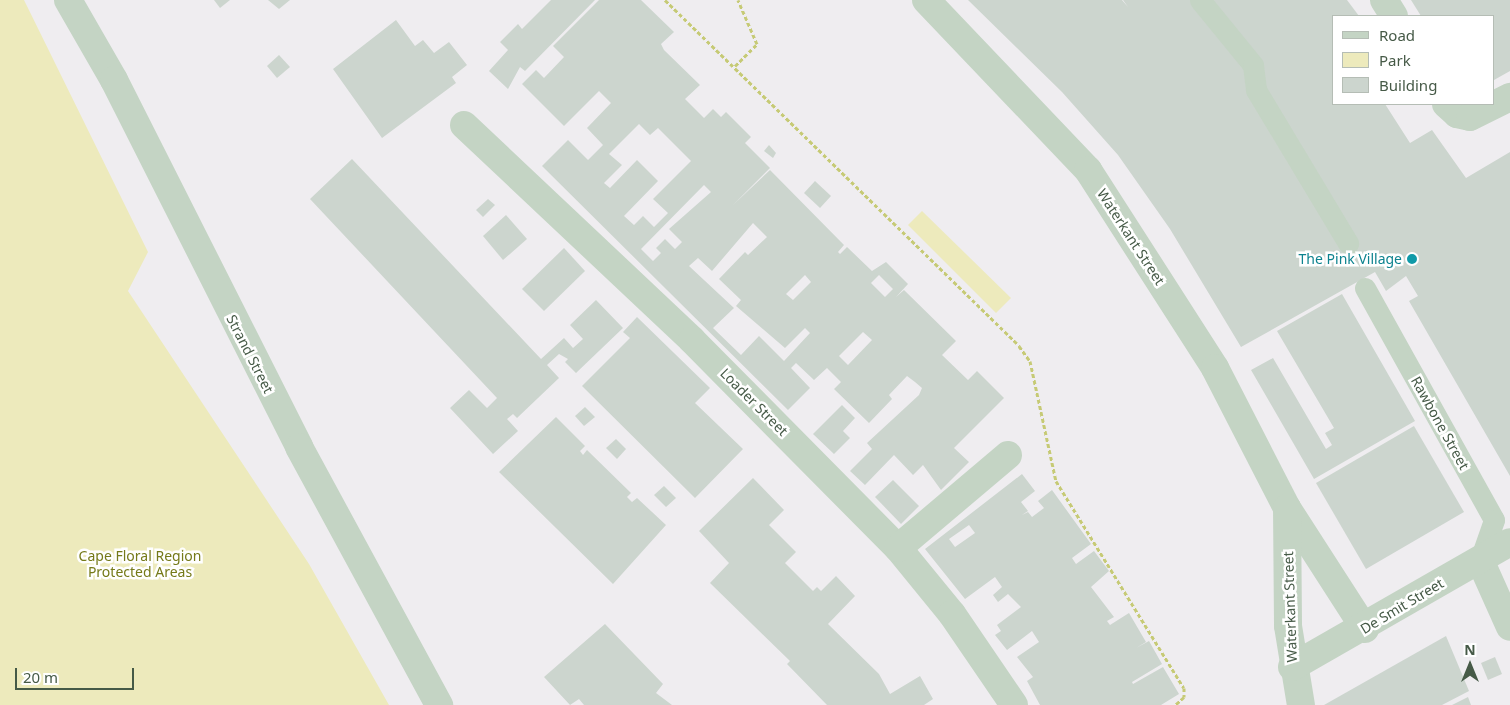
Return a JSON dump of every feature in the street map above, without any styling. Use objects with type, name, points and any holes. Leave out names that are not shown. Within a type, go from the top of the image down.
[{"type":"street","name":"Strand Street","points":[[68,0],[114,80],[299,447],[440,705]]},
{"type":"street","name":"Waterkant Street","points":[[926,0],[1088,170],[1215,368],[1287,508],[1365,628]]},
{"type":"street","points":[[1384,0],[1393,15]]},
{"type":"street","points":[[1495,104],[1510,97]]},
{"type":"street","points":[[1447,105],[1457,114],[1470,117],[1494,105]]},
{"type":"street","name":"Loader Street","points":[[464,125],[692,340],[898,548],[952,614],[1014,705]]},
{"type":"street","points":[[898,548],[1008,455]]},
{"type":"street","name":"Waterkant Street","points":[[1287,508],[1292,667],[1301,705]]},
{"type":"street","name":"De Smit Street","points":[[1292,667],[1365,628],[1510,542]]},
{"type":"street","points":[[1480,560],[1510,628]]},
{"type":"lane","points":[[1200,0],[1253,65],[1256,90],[1348,243]]},
{"type":"lane","name":"Rawbone Street","points":[[1365,288],[1494,520],[1480,560]]},
{"type":"path","points":[[665,0],[735,66],[1025,353],[1034,378],[1056,482],[1184,688],[1184,697],[1175,705]]},
{"type":"path","points":[[735,66],[757,44],[738,0]]},
{"type":"green space","name":"Cape Floral Region Protected Areas","points":[[0,0],[24,0],[148,252],[128,291],[309,564],[389,705],[0,705]]},
{"type":"green space","points":[[922,211],[1011,298],[996,313],[908,225]]},
{"type":"building","points":[[214,0],[230,0],[220,8]]},
{"type":"building","points":[[268,0],[290,0],[279,9]]},
{"type":"building","points":[[551,0],[595,0],[525,71],[520,67],[508,89],[489,71],[508,50],[500,42],[518,24],[522,29]]},
{"type":"building","points":[[599,0],[641,0],[674,32],[661,44],[664,50],[700,85],[685,99],[704,118],[713,109],[721,117],[726,112],[751,137],[745,143],[770,168],[733,205],[770,170],[844,245],[838,252],[840,254],[847,247],[872,271],[886,262],[908,284],[896,297],[904,290],[956,341],[942,355],[968,380],[977,371],[1004,398],[954,448],[969,462],[941,490],[923,465],[913,475],[894,455],[865,485],[850,471],[872,449],[867,443],[919,395],[922,388],[915,382],[907,376],[889,395],[892,399],[869,423],[834,389],[841,382],[827,368],[814,380],[796,363],[791,368],[810,388],[788,410],[542,166],[568,140],[588,160],[603,145],[587,128],[611,103],[599,91],[564,126],[522,84],[536,70],[544,78],[564,57],[553,46]],"holes":[[[639,124],[650,135],[658,128],[691,161],[653,199],[668,213],[654,227],[643,216],[634,225],[624,216],[658,181],[637,160],[610,188],[604,183],[622,165],[609,154]],[[704,185],[711,192],[669,229],[682,242],[675,249],[665,239],[656,248],[661,253],[653,261],[641,249]],[[753,223],[767,237],[748,255],[745,252],[719,279],[741,300],[736,306],[785,348],[805,328],[810,333],[784,361],[759,336],[741,355],[713,328],[734,308],[689,266],[698,258],[712,271]],[[805,275],[811,282],[793,300],[786,294]],[[879,275],[893,289],[885,297],[871,283]],[[863,332],[872,340],[848,365],[839,356]]]},
{"type":"building","points":[[968,0],[1122,0],[1128,7],[1123,0],[1347,0],[1358,15],[1332,15],[1332,105],[1386,105],[1410,143],[1432,130],[1466,178],[1510,152],[1510,476],[1409,301],[1418,296],[1406,276],[1386,291],[1375,272],[1241,347],[1170,229],[1118,155],[1062,92]]},
{"type":"building","points":[[1411,0],[1510,0],[1510,71],[1495,79],[1495,15],[1420,15]]},
{"type":"building","points":[[396,20],[415,46],[423,40],[434,53],[449,42],[467,65],[452,77],[456,83],[382,138],[333,69]]},
{"type":"building","points":[[279,55],[290,67],[277,78],[267,66]]},
{"type":"building","points":[[769,145],[776,153],[773,158],[764,151]]},
{"type":"building","points":[[352,159],[541,359],[564,338],[573,348],[583,339],[570,325],[596,300],[623,328],[576,373],[565,362],[568,359],[559,354],[547,365],[559,378],[517,418],[513,414],[507,419],[518,431],[493,454],[450,408],[469,390],[487,408],[497,398],[310,199]]},
{"type":"building","points":[[815,181],[831,196],[820,208],[804,193]]},
{"type":"building","points":[[488,199],[495,205],[483,217],[476,210]]},
{"type":"building","points":[[506,215],[527,239],[503,260],[483,236]]},
{"type":"building","points":[[564,248],[585,271],[544,311],[522,289]]},
{"type":"building","points":[[1342,294],[1415,421],[1314,479],[1251,370],[1273,358],[1326,449],[1332,445],[1325,433],[1334,428],[1277,331]]},
{"type":"building","points":[[637,317],[710,388],[695,403],[743,449],[695,498],[582,386],[630,338],[623,332]]},
{"type":"building","points":[[842,405],[855,418],[843,431],[850,438],[834,454],[813,434]]},
{"type":"building","points":[[585,407],[595,417],[584,426],[575,416]]},
{"type":"building","points":[[556,417],[585,446],[580,451],[583,455],[587,450],[631,493],[627,497],[632,502],[637,498],[666,525],[613,584],[499,472]]},
{"type":"building","points":[[1414,426],[1464,512],[1366,569],[1316,483]]},
{"type":"building","points":[[616,439],[626,449],[617,459],[606,448]]},
{"type":"building","points":[[1022,474],[1035,491],[1021,502],[1028,511],[1022,515],[1028,512],[1032,517],[1044,508],[1038,501],[1052,490],[1091,544],[1072,558],[1076,564],[1094,551],[1109,571],[1091,587],[1114,617],[1107,621],[1110,625],[1129,613],[1146,642],[1136,648],[1149,641],[1162,664],[1132,682],[1133,684],[1163,667],[1179,694],[1161,705],[1040,705],[1027,681],[1033,677],[1017,657],[1039,642],[1032,631],[1007,650],[995,635],[1001,631],[997,625],[1021,607],[1008,594],[998,602],[993,595],[1002,587],[995,577],[965,599],[925,549]],"holes":[[[969,525],[975,533],[955,547],[949,539]]]},
{"type":"building","points":[[753,478],[784,510],[769,525],[796,552],[785,563],[813,591],[817,587],[821,591],[836,576],[855,596],[828,624],[879,674],[890,694],[920,676],[933,699],[924,705],[827,705],[787,664],[790,661],[710,583],[729,563],[699,531]]},
{"type":"building","points":[[893,480],[919,506],[901,524],[875,497]]},
{"type":"building","points":[[664,486],[676,498],[666,507],[654,495]]},
{"type":"building","points":[[605,624],[663,684],[656,693],[672,705],[584,705],[579,699],[570,705],[544,677]]},
{"type":"building","points":[[1446,636],[1469,691],[1442,705],[1324,705]]},
{"type":"building","points":[[1495,657],[1502,674],[1488,680],[1481,663]]},
{"type":"building","points":[[1468,697],[1471,705],[1452,705]]},
{"type":"place","name":"The Pink Village","points":[[1412,259]]}]
